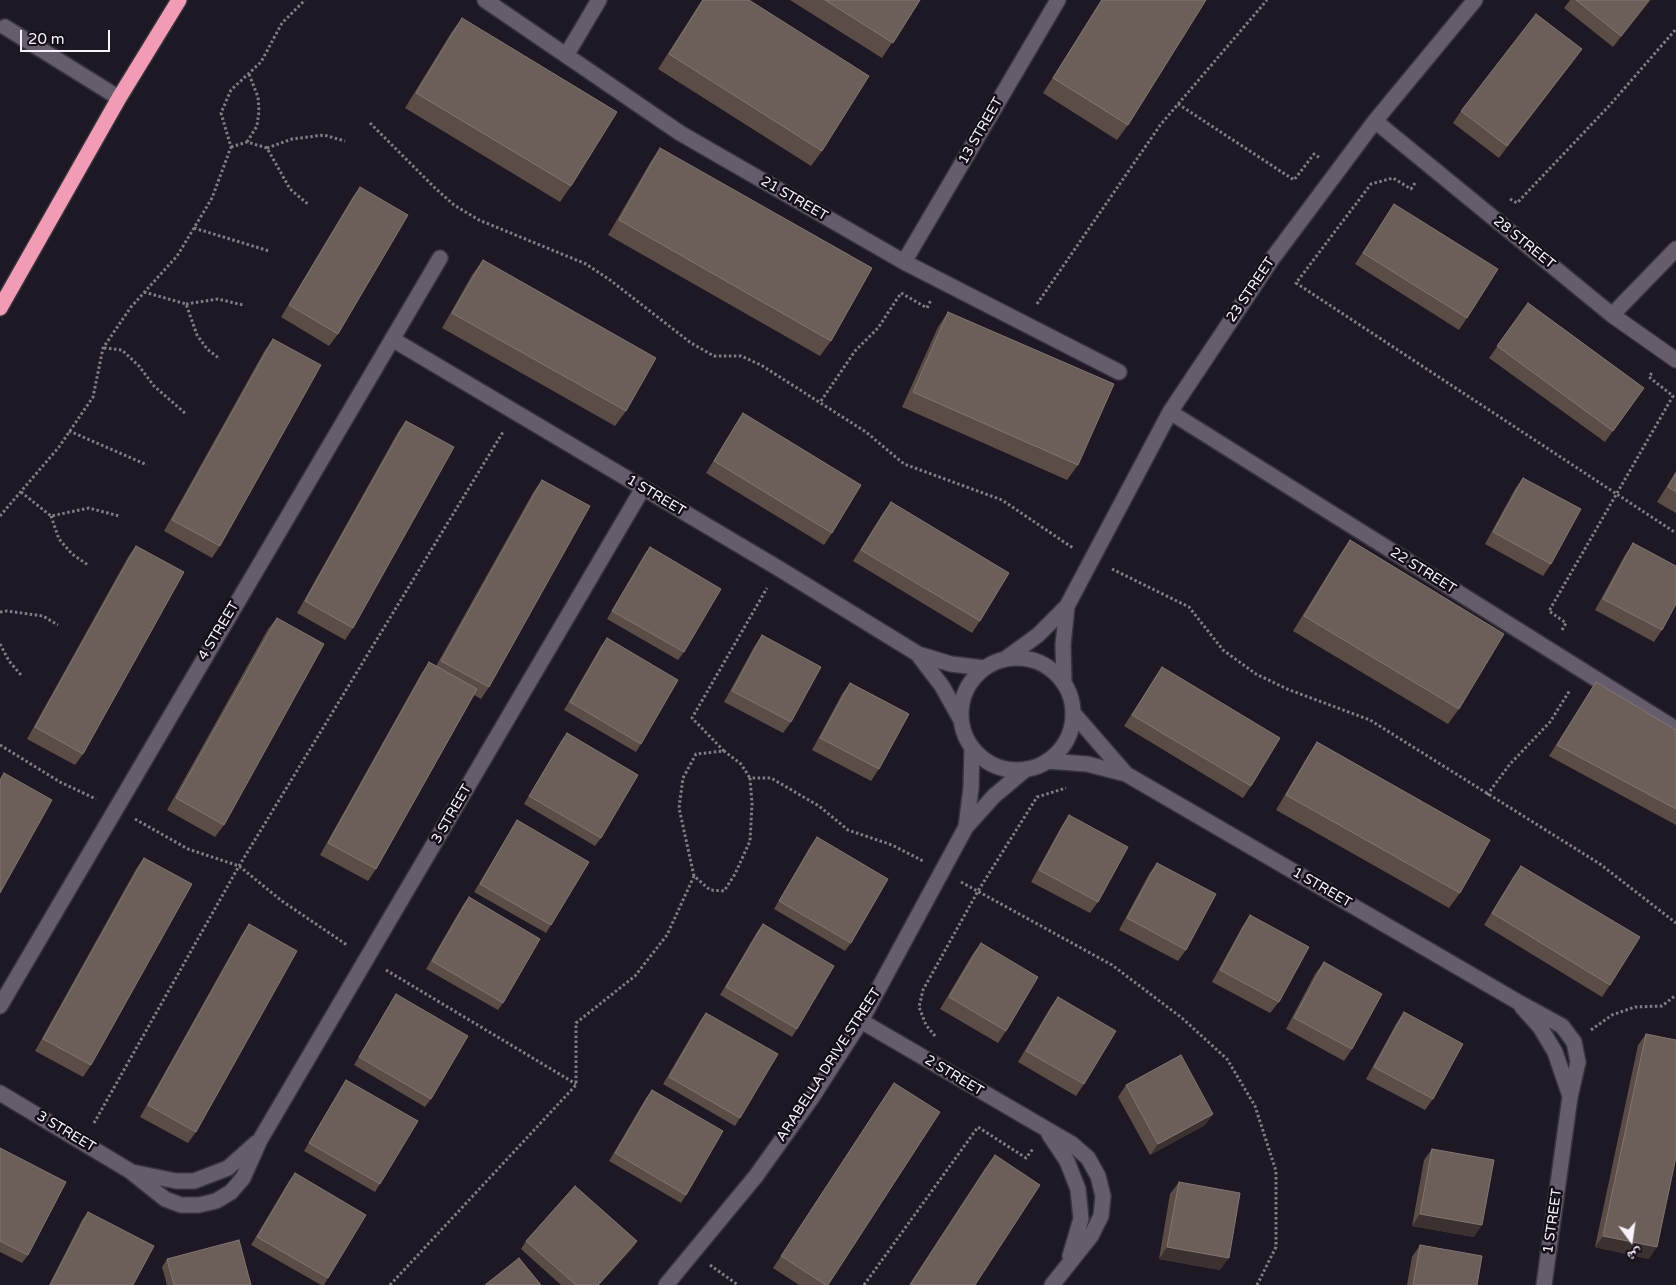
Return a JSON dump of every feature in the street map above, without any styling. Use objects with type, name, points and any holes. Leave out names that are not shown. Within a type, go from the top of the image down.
[{"type":"highway","points":[[0,308],[119,98],[179,0]]},
{"type":"street","name":"21 STREET","points":[[485,0],[567,54],[680,133],[904,262],[1119,372]]},
{"type":"street","points":[[567,54],[599,0]]},
{"type":"street","name":"13 STREET","points":[[904,262],[1058,0]]},
{"type":"street","name":"23 STREET","points":[[1067,606],[1170,412],[1272,259],[1375,121],[1475,0]]},
{"type":"street","points":[[5,27],[119,98]]},
{"type":"street","name":"28 STREET","points":[[1375,121],[1612,315],[1670,356]]},
{"type":"street","points":[[1612,315],[1676,249]]},
{"type":"street","name":"4 STREET","points":[[0,1006],[440,258]]},
{"type":"street","name":"1 STREET","points":[[392,338],[778,568],[918,654]]},
{"type":"street","name":"22 STREET","points":[[1170,412],[1676,729]]},
{"type":"street","name":"3 STREET","points":[[0,1093],[84,1142],[130,1172],[164,1199],[181,1205],[199,1205],[216,1201],[231,1192],[243,1178],[260,1140],[643,488]]},
{"type":"street","points":[[961,721],[962,701],[970,682],[984,668],[1005,659],[1038,635],[1067,606]]},
{"type":"street","points":[[1064,682],[1063,645],[1067,606]]},
{"type":"street","points":[[918,654],[951,664],[984,668]]},
{"type":"street","points":[[918,654],[942,686],[961,721],[972,748],[971,788],[966,827]]},
{"type":"street","points":[[966,827],[994,796],[1026,769],[1047,761],[1061,748],[1070,731],[1073,713],[1071,697],[1064,682],[1048,667],[1027,659],[1005,659]]},
{"type":"street","points":[[1073,713],[1126,774]]},
{"type":"street","points":[[972,748],[997,766],[1026,769]]},
{"type":"street","points":[[1047,761],[1087,764],[1126,774]]},
{"type":"street","name":"1 STREET","points":[[1126,774],[1562,1026],[1574,1042],[1578,1062],[1570,1097],[1544,1285]]},
{"type":"street","name":"ARABELLA DRIVE STREET","points":[[666,1285],[756,1176],[813,1096],[860,1021],[966,827]]},
{"type":"street","name":"1 STREET","points":[[1518,1002],[1548,1039],[1562,1066],[1570,1097]]},
{"type":"street","name":"2 STREET","points":[[860,1021],[1072,1144],[1088,1158],[1098,1176],[1103,1196],[1101,1216],[1090,1236],[1052,1285]]},
{"type":"street","name":"2 STREET","points":[[1047,1131],[1067,1161],[1074,1175],[1080,1197],[1081,1219],[1068,1262]]},
{"type":"street","name":"3 STREET","points":[[130,1172],[176,1181],[194,1181],[228,1168],[260,1140]]},
{"type":"path","points":[[0,516],[69,432],[93,397],[104,348],[131,308],[177,256],[212,198],[231,147],[221,114],[231,90],[261,62],[282,23],[305,0]]},
{"type":"path","points":[[1024,323],[1161,124],[1266,0]]},
{"type":"path","points":[[1480,207],[1497,189],[1516,204],[1608,106],[1676,29]]},
{"type":"path","points":[[247,142],[257,126],[259,111],[258,97],[249,74]]},
{"type":"path","points":[[1178,104],[1294,180],[1314,154],[1339,170]]},
{"type":"path","points":[[370,123],[454,205],[479,220],[586,264],[610,280],[691,344],[714,356],[741,356],[761,364],[866,432],[904,464],[1002,500],[1091,559],[1189,607],[1223,650],[1256,674],[1287,689],[1370,720],[1600,864],[1676,923]]},
{"type":"path","points":[[231,147],[247,142],[267,148],[292,139],[324,135],[345,141]]},
{"type":"path","points":[[267,148],[290,189],[309,205]]},
{"type":"path","points":[[1429,165],[1411,189],[1393,178],[1371,184],[1296,283],[1676,533]]},
{"type":"path","points":[[194,228],[269,252]]},
{"type":"path","points":[[821,402],[855,351],[878,328],[901,293],[928,308],[941,281]]},
{"type":"path","points":[[144,292],[186,304],[218,299],[243,305]]},
{"type":"path","points":[[186,304],[197,335],[207,349],[220,360]]},
{"type":"path","points":[[104,348],[122,350],[139,366],[154,386],[186,414]]},
{"type":"path","points":[[1549,650],[1566,624],[1549,611],[1673,396],[1649,377],[1670,356]]},
{"type":"path","points":[[84,1142],[239,866],[515,412]]},
{"type":"path","points":[[69,432],[147,465]]},
{"type":"path","points":[[21,492],[51,516],[59,538],[72,554],[88,565]]},
{"type":"path","points":[[51,516],[89,508],[118,516]]},
{"type":"path","points":[[750,778],[741,764],[724,751],[692,718],[778,568]]},
{"type":"path","points":[[0,612],[7,611],[43,616],[58,625]]},
{"type":"path","points":[[0,644],[9,661],[21,675]]},
{"type":"path","points":[[1487,795],[1510,764],[1550,722],[1581,670]]},
{"type":"path","points":[[0,745],[60,782],[115,808],[188,849],[239,866],[282,901],[367,959],[576,1085]]},
{"type":"path","points":[[694,876],[679,808],[683,778],[696,754],[724,751]]},
{"type":"path","points":[[928,1060],[935,1037],[926,1025],[918,1007],[923,990],[978,891],[1037,797],[1062,788],[1071,788]]},
{"type":"path","points":[[1574,1042],[1612,1015],[1635,1006],[1662,1006],[1676,995]]},
{"type":"path","points":[[864,1285],[978,1126],[1026,1158],[1047,1131]]},
{"type":"path","points":[[694,1253],[738,1285]]},
{"type":"building","points":[[703,0],[749,0],[869,76],[822,151],[669,54]]},
{"type":"building","points":[[825,0],[920,0],[893,43]]},
{"type":"building","points":[[1102,0],[1206,0],[1128,125],[1053,78]]},
{"type":"building","points":[[1576,0],[1649,0],[1621,36]]},
{"type":"building","points":[[1536,14],[1582,49],[1507,146],[1461,111]]},
{"type":"building","points":[[462,18],[617,112],[571,186],[416,93]]},
{"type":"building","points":[[660,148],[872,268],[831,341],[619,220]]},
{"type":"building","points":[[360,187],[408,215],[338,334],[289,305]]},
{"type":"building","points":[[1394,204],[1498,269],[1467,318],[1363,253]]},
{"type":"building","points":[[483,260],[656,358],[626,411],[452,313]]},
{"type":"building","points":[[1528,303],[1644,388],[1613,431],[1497,346]]},
{"type":"building","points":[[948,312],[1114,384],[1078,465],[913,392]]},
{"type":"building","points":[[273,339],[321,365],[220,546],[172,520]]},
{"type":"building","points":[[743,413],[861,485],[832,533],[714,461]]},
{"type":"building","points":[[406,421],[454,447],[353,628],[305,601]]},
{"type":"building","points":[[1676,473],[1676,492],[1668,487]]},
{"type":"building","points":[[1523,478],[1581,509],[1551,564],[1493,532]]},
{"type":"building","points":[[542,480],[590,506],[489,687],[441,661]]},
{"type":"building","points":[[891,502],[1009,573],[980,621],[861,550]]},
{"type":"building","points":[[1350,540],[1504,634],[1459,709],[1304,616]]},
{"type":"building","points":[[1633,543],[1676,566],[1676,604],[1662,630],[1603,599]]},
{"type":"building","points":[[136,546],[184,572],[83,754],[35,727]]},
{"type":"building","points":[[650,547],[721,589],[684,652],[612,611]]},
{"type":"building","points":[[277,618],[324,644],[224,825],[176,798]]},
{"type":"building","points":[[762,635],[821,667],[791,722],[732,691]]},
{"type":"building","points":[[607,638],[678,680],[641,744],[570,702]]},
{"type":"building","points":[[429,662],[477,689],[376,869],[328,843]]},
{"type":"building","points":[[1162,667],[1280,738],[1251,786],[1132,715]]},
{"type":"building","points":[[1596,682],[1676,730],[1676,809],[1557,745]]},
{"type":"building","points":[[850,683],[909,714],[879,769],[820,738]]},
{"type":"building","points":[[567,733],[638,775],[601,838],[529,796]]},
{"type":"building","points":[[1317,742],[1490,840],[1460,893],[1286,795]]},
{"type":"building","points":[[4,773],[52,800],[0,893],[0,780]]},
{"type":"building","points":[[1069,815],[1128,847],[1098,902],[1039,870]]},
{"type":"building","points":[[517,820],[589,862],[551,925],[480,884]]},
{"type":"building","points":[[817,837],[888,879],[851,943],[779,901]]},
{"type":"building","points":[[144,858],[192,884],[91,1065],[43,1039]]},
{"type":"building","points":[[1157,863],[1216,894],[1186,950],[1127,918]]},
{"type":"building","points":[[1521,866],[1640,937],[1610,985],[1492,913]]},
{"type":"building","points":[[469,897],[540,939],[503,1003],[432,961]]},
{"type":"building","points":[[1250,915],[1309,947],[1279,1002],[1220,970]]},
{"type":"building","points":[[249,924],[297,951],[196,1132],[148,1105]]},
{"type":"building","points":[[763,924],[834,966],[797,1029],[726,987]]},
{"type":"building","points":[[981,943],[1038,977],[1006,1031],[949,997]]},
{"type":"building","points":[[1324,962],[1382,994],[1352,1049],[1294,1018]]},
{"type":"building","points":[[396,994],[468,1036],[431,1099],[359,1057]]},
{"type":"building","points":[[1058,997],[1116,1031],[1084,1084],[1026,1051]]},
{"type":"building","points":[[1404,1012],[1463,1044],[1433,1099],[1374,1067]]},
{"type":"building","points":[[706,1013],[778,1054],[740,1118],[669,1077]]},
{"type":"building","points":[[1646,1034],[1676,1040],[1676,1157],[1657,1247],[1603,1236]]},
{"type":"building","points":[[1181,1055],[1213,1114],[1158,1144],[1126,1085]]},
{"type":"building","points":[[346,1080],[418,1121],[380,1184],[309,1143]]},
{"type":"building","points":[[894,1083],[940,1112],[828,1285],[826,1285],[781,1256]]},
{"type":"building","points":[[652,1090],[723,1131],[686,1195],[615,1153]]},
{"type":"building","points":[[0,1148],[66,1182],[28,1255],[0,1241]]},
{"type":"building","points":[[1432,1149],[1494,1160],[1482,1225],[1420,1214]]},
{"type":"building","points":[[995,1155],[1040,1185],[975,1285],[910,1285]]},
{"type":"building","points":[[295,1173],[366,1215],[328,1278],[257,1237]]},
{"type":"building","points":[[1179,1182],[1240,1193],[1229,1258],[1167,1247]]},
{"type":"building","points":[[575,1186],[637,1241],[598,1285],[576,1285],[526,1241]]},
{"type":"building","points":[[88,1212],[154,1246],[133,1285],[50,1285]]},
{"type":"building","points":[[239,1240],[251,1285],[174,1285],[167,1259]]},
{"type":"building","points":[[1420,1245],[1482,1256],[1477,1285],[1413,1285]]},
{"type":"building","points":[[519,1258],[541,1285],[485,1285]]}]
